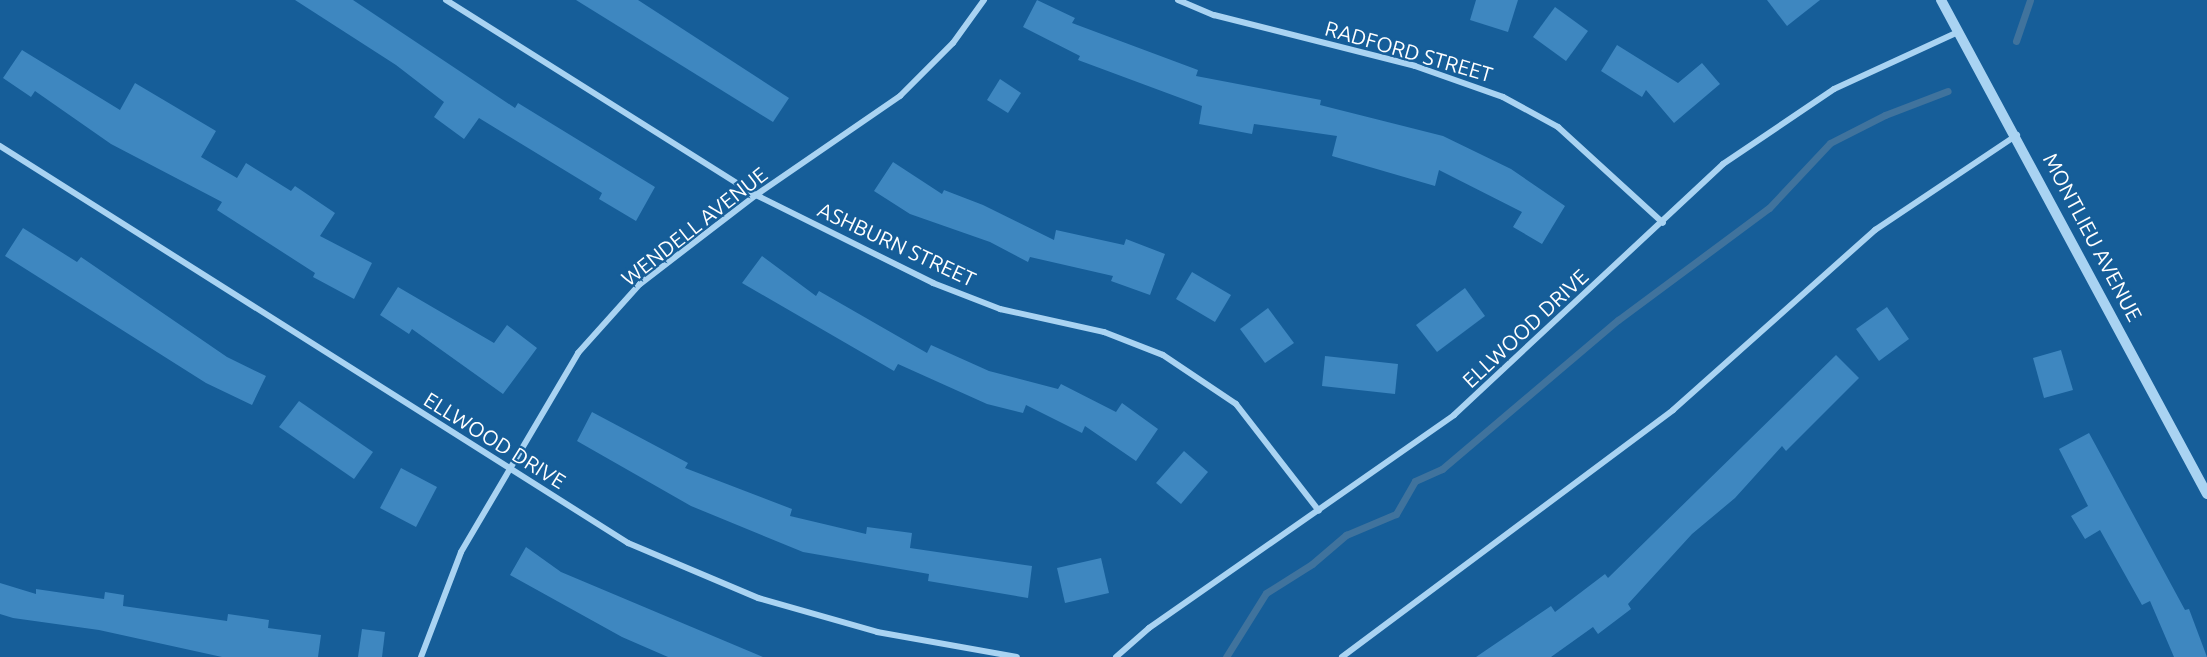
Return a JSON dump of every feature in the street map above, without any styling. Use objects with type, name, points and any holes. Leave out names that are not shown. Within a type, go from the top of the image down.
[{"type":"street","name":"ASHBURN STREET","points":[[446,0],[756,195],[933,283],[1000,309],[1104,332],[1163,355],[1236,404],[1319,511]]},
{"type":"street","name":"WENDELL AVENUE","points":[[421,657],[461,552],[578,353],[640,284],[756,195],[900,96],[953,43],[984,0]]},
{"type":"street","name":"RADFORD STREET","points":[[1178,0],[1214,15],[1415,66],[1503,97],[1558,127],[1663,223]]},
{"type":"street","name":"MONTLIEU AVENUE","points":[[1941,0],[2018,135],[2207,494]]},
{"type":"street","name":"ELLWOOD DRIVE","points":[[1116,657],[1149,628],[1454,415],[1663,223],[1723,164],[1834,88],[1958,32]]},
{"type":"street","points":[[1342,657],[1673,410],[1875,230],[2018,135]]},
{"type":"street","name":"ELLWOOD DRIVE","points":[[0,147],[628,543],[758,598],[877,632],[1017,657]]},
{"type":"building","points":[[295,0],[353,0],[515,108],[518,103],[655,187],[636,221],[599,199],[602,193],[479,118],[464,139],[434,117],[444,102],[396,65]]},
{"type":"building","points":[[576,0],[638,0],[789,98],[773,122]]},
{"type":"building","points":[[1037,0],[1075,18],[1072,23],[1198,70],[1196,76],[1321,100],[1320,105],[1443,136],[1511,169],[1565,206],[1542,244],[1513,227],[1522,212],[1439,170],[1435,186],[1332,156],[1337,136],[1254,124],[1252,134],[1199,124],[1202,106],[1078,60],[1080,56],[1023,27]]},
{"type":"building","points":[[1476,0],[1518,0],[1508,32],[1470,20]]},
{"type":"building","points":[[1767,0],[1820,0],[1787,26]]},
{"type":"building","points":[[1555,7],[1588,31],[1566,61],[1533,37]]},
{"type":"building","points":[[1617,45],[1678,83],[1702,63],[1720,84],[1674,123],[1646,90],[1642,97],[1601,71]]},
{"type":"building","points":[[22,50],[120,110],[135,83],[216,131],[201,157],[237,178],[246,163],[291,191],[295,186],[335,213],[320,236],[372,263],[354,299],[313,277],[315,273],[217,210],[222,202],[111,144],[35,91],[31,97],[3,78]]},
{"type":"building","points":[[1000,79],[1021,93],[1008,113],[987,100]]},
{"type":"building","points":[[893,162],[942,194],[944,190],[983,205],[1054,240],[1056,230],[1124,245],[1126,239],[1165,254],[1150,295],[1111,281],[1113,276],[1030,257],[1028,262],[990,242],[910,214],[874,191]]},
{"type":"building","points":[[23,228],[77,262],[81,257],[227,357],[266,376],[252,405],[206,383],[5,256]]},
{"type":"building","points":[[762,256],[816,296],[819,291],[927,353],[931,345],[989,371],[1058,389],[1061,384],[1116,412],[1122,403],[1158,429],[1136,461],[1085,426],[1082,433],[1026,405],[1023,413],[987,404],[898,364],[894,371],[742,283]]},
{"type":"building","points":[[1192,272],[1231,295],[1215,322],[1176,299]]},
{"type":"building","points":[[398,287],[494,343],[507,325],[537,348],[503,394],[412,329],[409,334],[380,315]]},
{"type":"building","points":[[1465,288],[1485,316],[1437,352],[1416,325]]},
{"type":"building","points":[[1887,307],[1909,339],[1879,361],[1856,329]]},
{"type":"building","points":[[1268,308],[1294,343],[1265,363],[1240,329]]},
{"type":"building","points":[[2061,350],[2073,390],[2044,398],[2033,358]]},
{"type":"building","points":[[1836,355],[1859,378],[1786,451],[1782,446],[1735,498],[1692,534],[1628,604],[1631,609],[1598,634],[1593,627],[1551,657],[1476,657],[1551,606],[1555,612],[1605,574],[1608,578]]},
{"type":"building","points":[[1325,356],[1398,364],[1395,394],[1322,386]]},
{"type":"building","points":[[299,401],[373,452],[354,479],[279,427]]},
{"type":"building","points":[[592,412],[688,463],[685,468],[792,509],[790,516],[866,534],[867,527],[912,533],[910,548],[1032,566],[1028,598],[928,581],[929,574],[803,552],[691,506],[577,441]]},
{"type":"building","points":[[2089,433],[2185,610],[2189,609],[2207,657],[2174,657],[2150,601],[2142,605],[2100,530],[2085,539],[2071,516],[2088,506],[2059,449]]},
{"type":"building","points":[[1184,451],[1208,472],[1181,504],[1156,483]]},
{"type":"building","points":[[401,468],[437,487],[416,527],[380,508]]},
{"type":"building","points":[[526,547],[561,572],[763,657],[668,657],[622,637],[510,575]]},
{"type":"building","points":[[1101,558],[1109,593],[1065,603],[1057,568]]},
{"type":"building","points":[[0,583],[36,594],[36,589],[104,599],[105,592],[124,595],[123,606],[227,621],[228,614],[269,620],[268,628],[321,635],[318,657],[222,657],[99,630],[13,618],[0,614]]},
{"type":"building","points":[[362,629],[385,632],[382,657],[358,657]]},
{"type":"waterway","points":[[2016,41],[2030,0]]},
{"type":"waterway","points":[[1226,657],[1266,593],[1312,564],[1346,535],[1396,514],[1415,481],[1442,469],[1618,320],[1769,208],[1830,143],[1885,115],[1948,91]]}]
